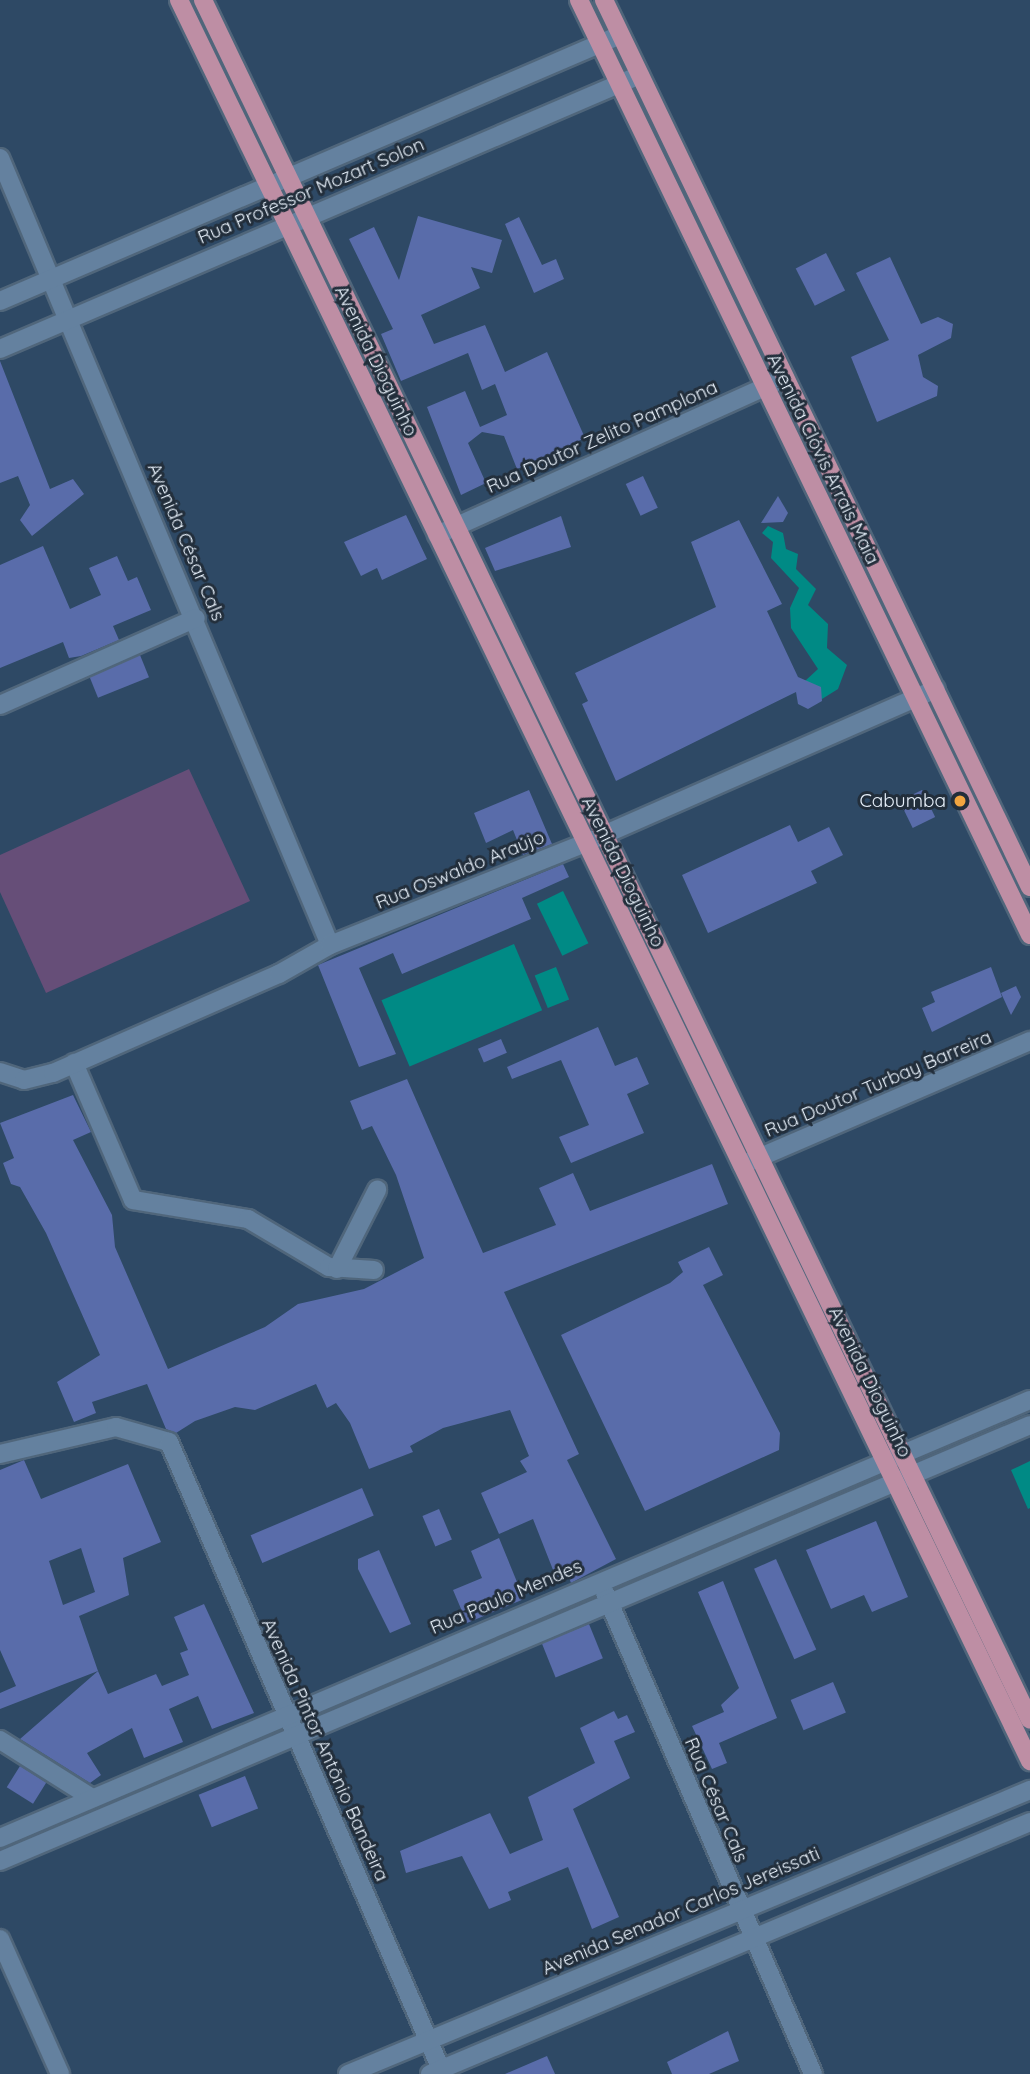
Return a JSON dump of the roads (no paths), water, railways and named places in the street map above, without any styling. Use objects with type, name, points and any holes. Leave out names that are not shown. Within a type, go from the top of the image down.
[{"type":"main road","name":"Avenida Dioguinho","points":[[179,0],[437,535],[762,1156],[1030,1720]]},
{"type":"main road","name":"Avenida Dioguinho","points":[[203,0],[310,214],[742,1165],[1030,1761]]},
{"type":"main road","name":"Avenida Clóvis Arrais Maia","points":[[579,0],[1030,936]]},
{"type":"main road","name":"Avenida Clóvis Arrais Maia","points":[[604,0],[1030,887]]},
{"type":"street","name":"Rua Professor Mozart Solon","points":[[0,300],[620,35]]},
{"type":"street","name":"Rua Professor Mozart Solon","points":[[0,349],[286,224],[640,75]]},
{"type":"street","name":"Avenida César Cals","points":[[0,158],[196,618],[330,945]]},
{"type":"street","name":"Rua Doutor Zelito Pamplona","points":[[437,535],[785,378]]},
{"type":"street","points":[[0,705],[196,618]]},
{"type":"street","name":"Rua Oswaldo Araújo","points":[[0,1072],[36,1079],[279,974],[330,945],[594,839],[936,689]]},
{"type":"street","name":"Rua Doutor Turbay Barreira","points":[[742,1165],[1030,1041]]},
{"type":"street","points":[[74,1063],[133,1200],[248,1219],[337,1269],[374,1270]]},
{"type":"street","points":[[337,1269],[377,1190]]},
{"type":"street","name":"Rua Paulo Mendes","points":[[0,1838],[600,1580],[1030,1400]]},
{"type":"street","points":[[0,1861],[297,1739],[1030,1424]]},
{"type":"street","name":"Avenida Pintor Antônio Bandeira","points":[[2,1451],[116,1427],[169,1442],[428,2040],[438,2072]]},
{"type":"street","points":[[776,1507],[786,1529]]},
{"type":"street","name":"Rua César Cals","points":[[600,1580],[739,1908],[813,2074]]},
{"type":"street","points":[[0,1740],[92,1798]]},
{"type":"street","points":[[176,1762],[184,1784]]},
{"type":"street","name":"Avenida Senador Carlos Jereissati","points":[[348,2074],[739,1908],[1030,1790]]},
{"type":"street","points":[[438,2072],[751,1935],[1030,1822]]},
{"type":"street","points":[[24,1828],[33,1847]]},
{"type":"street","points":[[0,1939],[60,2074]]},
{"type":"place","name":"Cabumba","points":[[960,801]]}]
